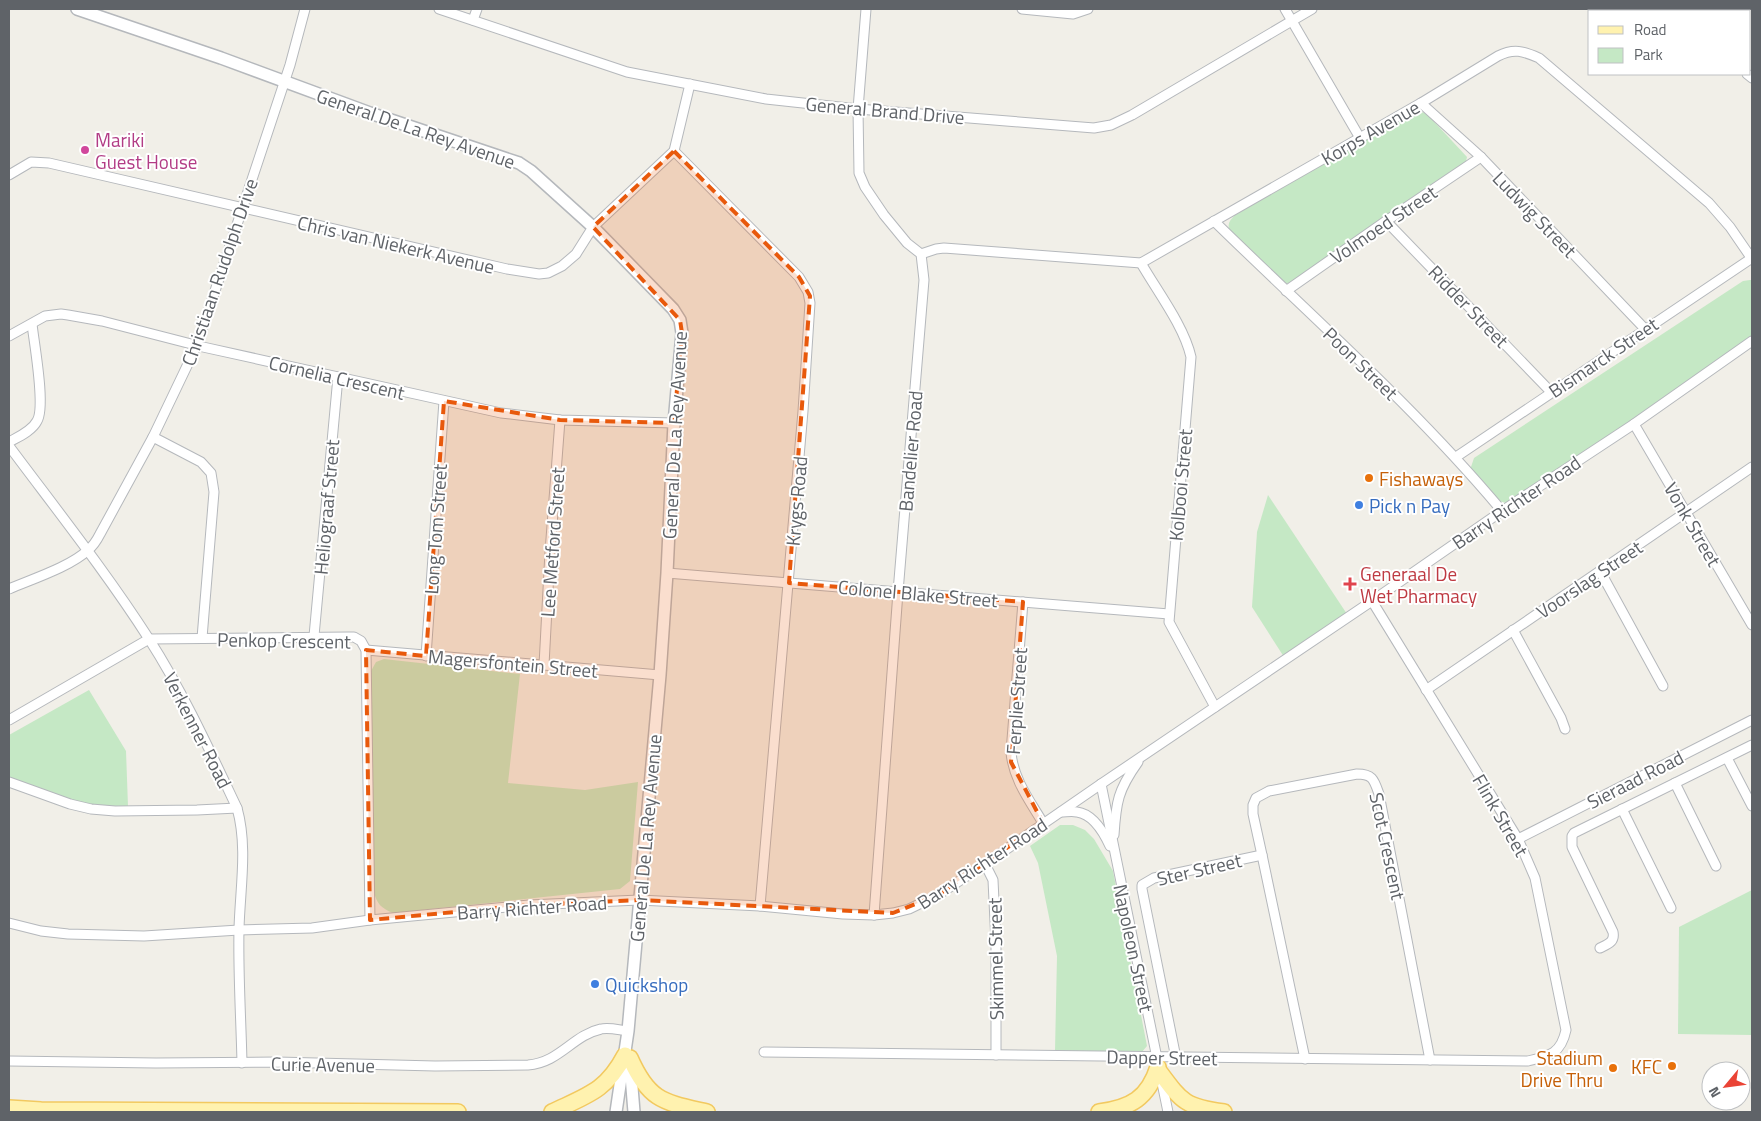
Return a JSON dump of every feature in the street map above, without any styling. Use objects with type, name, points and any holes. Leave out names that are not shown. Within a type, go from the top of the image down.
[{"type":"main road","points":[[552,1112],[595,1092],[612,1077],[627,1056],[638,1076],[648,1089],[657,1096],[675,1104],[707,1112]]},
{"type":"main road","points":[[1099,1112],[1113,1111],[1138,1099],[1149,1088],[1158,1065]]},
{"type":"main road","points":[[1158,1065],[1177,1094],[1188,1104],[1204,1110],[1224,1112]]},
{"type":"main road","points":[[9,1108],[101,1111],[458,1112]]},
{"type":"street","name":"General De La Rey Avenue","points":[[78,9],[370,113],[519,163],[531,171],[593,227],[673,310],[680,320],[682,333],[674,423],[660,676],[639,900],[627,1056],[616,1112]]},
{"type":"street","name":"Christiaan Rudolph Drive","points":[[9,589],[69,562],[87,551],[100,534],[153,437],[197,345],[284,81],[305,9]]},
{"type":"street","name":"General Brand Drive","points":[[439,9],[627,72],[766,99],[1094,128],[1111,125],[1132,115],[1312,9]]},
{"type":"street","points":[[473,20],[477,9]]},
{"type":"street","points":[[866,9],[858,108],[858,167],[860,178],[907,243],[921,254],[936,248],[944,248],[1140,264]]},
{"type":"street","points":[[1022,9],[1073,14],[1088,9]]},
{"type":"street","points":[[1285,9],[1360,138]]},
{"type":"street","name":"Korps Avenue","points":[[1140,264],[1508,51],[1523,51],[1539,58],[1709,203],[1730,226],[1752,259]]},
{"type":"street","points":[[674,150],[690,84]]},
{"type":"street","name":"Ludwig Street","points":[[1421,103],[1481,157],[1645,329]]},
{"type":"street","name":"Chris van Niekerk Avenue","points":[[10,171],[28,164],[40,162],[507,269],[539,274],[550,273],[576,254],[593,227],[674,150]]},
{"type":"street","name":"Krygs Road","points":[[674,150],[793,270],[804,284],[810,303],[789,583],[760,906]]},
{"type":"street","name":"Volmoed Street","points":[[1286,291],[1481,157]]},
{"type":"street","name":"Poon Street","points":[[1214,221],[1402,402],[1456,457],[1502,511]]},
{"type":"street","name":"Ridder Street","points":[[1386,221],[1551,392]]},
{"type":"street","name":"Bandelier Road","points":[[874,915],[898,592],[923,307],[924,280],[921,254]]},
{"type":"street","name":"Bismarck Street","points":[[1456,457],[1752,259]]},
{"type":"street","name":"Kolbooi Street","points":[[1140,264],[1181,332],[1191,357],[1169,622],[1215,707]]},
{"type":"street","name":"Cornelia Crescent","points":[[9,336],[49,315],[68,315],[102,321],[197,345],[501,413],[560,420],[674,423]]},
{"type":"street","points":[[9,444],[33,427],[40,414],[40,392],[32,324]]},
{"type":"street","name":"Barry Richter Road","points":[[9,923],[41,931],[68,934],[144,936],[312,928],[370,920],[529,905],[639,900],[760,906],[874,915],[892,913],[919,905],[946,890],[985,864],[1502,511],[1634,424],[1752,341]]},
{"type":"street","name":"Heliograaf Street","points":[[314,636],[338,377]]},
{"type":"street","name":"Long Tom Street","points":[[426,656],[444,401]]},
{"type":"street","name":"Lee Metford Street","points":[[544,665],[560,420]]},
{"type":"street","name":"Vonk Street","points":[[1634,424],[1752,624]]},
{"type":"street","points":[[153,437],[201,462],[213,479],[202,638]]},
{"type":"street","name":"Verkenner Road","points":[[9,444],[149,639],[178,689],[237,808],[240,818],[243,851],[239,930],[242,1063]]},
{"type":"street","name":"Voorslag Street","points":[[1426,690],[1752,467]]},
{"type":"street","points":[[1600,571],[1663,686]]},
{"type":"street","name":"Colonel Blake Street","points":[[667,573],[1169,614]]},
{"type":"street","name":"Flink Street","points":[[1372,601],[1518,839],[1535,878],[1566,1030],[1564,1042],[1557,1051]]},
{"type":"street","name":"Ferplie Street","points":[[1024,602],[1010,752],[1011,762],[1021,786],[1043,823]]},
{"type":"street","points":[[1513,630],[1561,718],[1565,730]]},
{"type":"street","name":"Penkop Crescent","points":[[9,720],[149,639],[314,636],[354,638],[361,641],[366,650],[370,920]]},
{"type":"street","name":"Magersfontein Street","points":[[366,650],[660,676]]},
{"type":"street","name":"Sieraad Road","points":[[1518,839],[1752,720]]},
{"type":"street","points":[[1600,948],[1613,940],[1613,932],[1572,847],[1571,839],[1574,833],[1752,745]]},
{"type":"street","points":[[1114,848],[1117,801],[1125,779],[1141,757]]},
{"type":"street","points":[[1727,758],[1752,806]]},
{"type":"street","name":"Scot Crescent","points":[[1305,1059],[1253,814],[1253,805],[1256,798],[1269,790],[1365,774],[1371,777],[1379,794],[1430,1060]]},
{"type":"street","points":[[9,782],[70,804],[91,809],[115,811],[237,808]]},
{"type":"street","points":[[1675,783],[1716,866]]},
{"type":"street","name":"Napoleon Street","points":[[1101,784],[1168,1112]]},
{"type":"street","points":[[1622,810],[1671,908]]},
{"type":"street","points":[[1061,812],[1078,812],[1092,819],[1110,845],[1117,865]]},
{"type":"street","name":"Ster Street","points":[[1142,889],[1142,885],[1154,878],[1262,855]]},
{"type":"street","name":"Skimmel Street","points":[[985,864],[993,880],[996,943],[996,1055]]},
{"type":"street","name":"Napoleon Street","points":[[1142,889],[1176,1058]]},
{"type":"street","name":"Curie Avenue","points":[[9,1061],[435,1066],[539,1064],[548,1061],[589,1034],[600,1029],[628,1031]]},
{"type":"street","name":"Dapper Street","points":[[764,1052],[996,1055],[1158,1065],[1176,1058],[1528,1061],[1557,1051]]},
{"type":"street","name":"General De La Rey Avenue","points":[[627,1056],[634,1112]]},
{"type":"highlighted area","points":[[674,151],[799,277],[810,296],[789,583],[1023,602],[1011,762],[1043,823],[938,895],[893,913],[639,900],[529,905],[370,920],[366,650],[426,656],[444,401],[560,420],[674,423],[682,333],[680,320],[593,227]]},
{"type":"green space","points":[[1414,111],[1426,113],[1467,157],[1465,166],[1290,284],[1283,282],[1230,232],[1229,223],[1235,215]]},
{"type":"green space","points":[[1752,280],[1752,345],[1506,503],[1499,501],[1470,470],[1474,458],[1743,281]]},
{"type":"green space","points":[[1268,495],[1347,614],[1284,657],[1252,607],[1257,532]]},
{"type":"green space","points":[[384,659],[520,674],[508,783],[585,790],[638,782],[630,881],[620,889],[393,913],[378,903],[374,892],[371,671],[376,662]]},
{"type":"green space","points":[[89,690],[126,751],[128,806],[85,806],[9,780],[9,735]]},
{"type":"green space","points":[[1060,825],[1073,825],[1085,830],[1094,839],[1113,871],[1147,1046],[1141,1053],[1055,1051],[1057,956],[1038,863],[1030,846]]},
{"type":"green space","points":[[1752,890],[1752,1035],[1678,1034],[1679,927]]},
{"type":"place","name":"Mariki Guest House","points":[[85,150]]},
{"type":"place","name":"Fishaways","points":[[1369,478]]},
{"type":"place","name":"Pick n Pay","points":[[1359,505]]},
{"type":"place","name":"Generaal De Wet Pharmacy","points":[[1350,584]]},
{"type":"place","name":"Quickshop","points":[[595,984]]},
{"type":"place","name":"KFC","points":[[1672,1066]]},
{"type":"place","name":"Stadium Drive Thru","points":[[1613,1068]]}]
